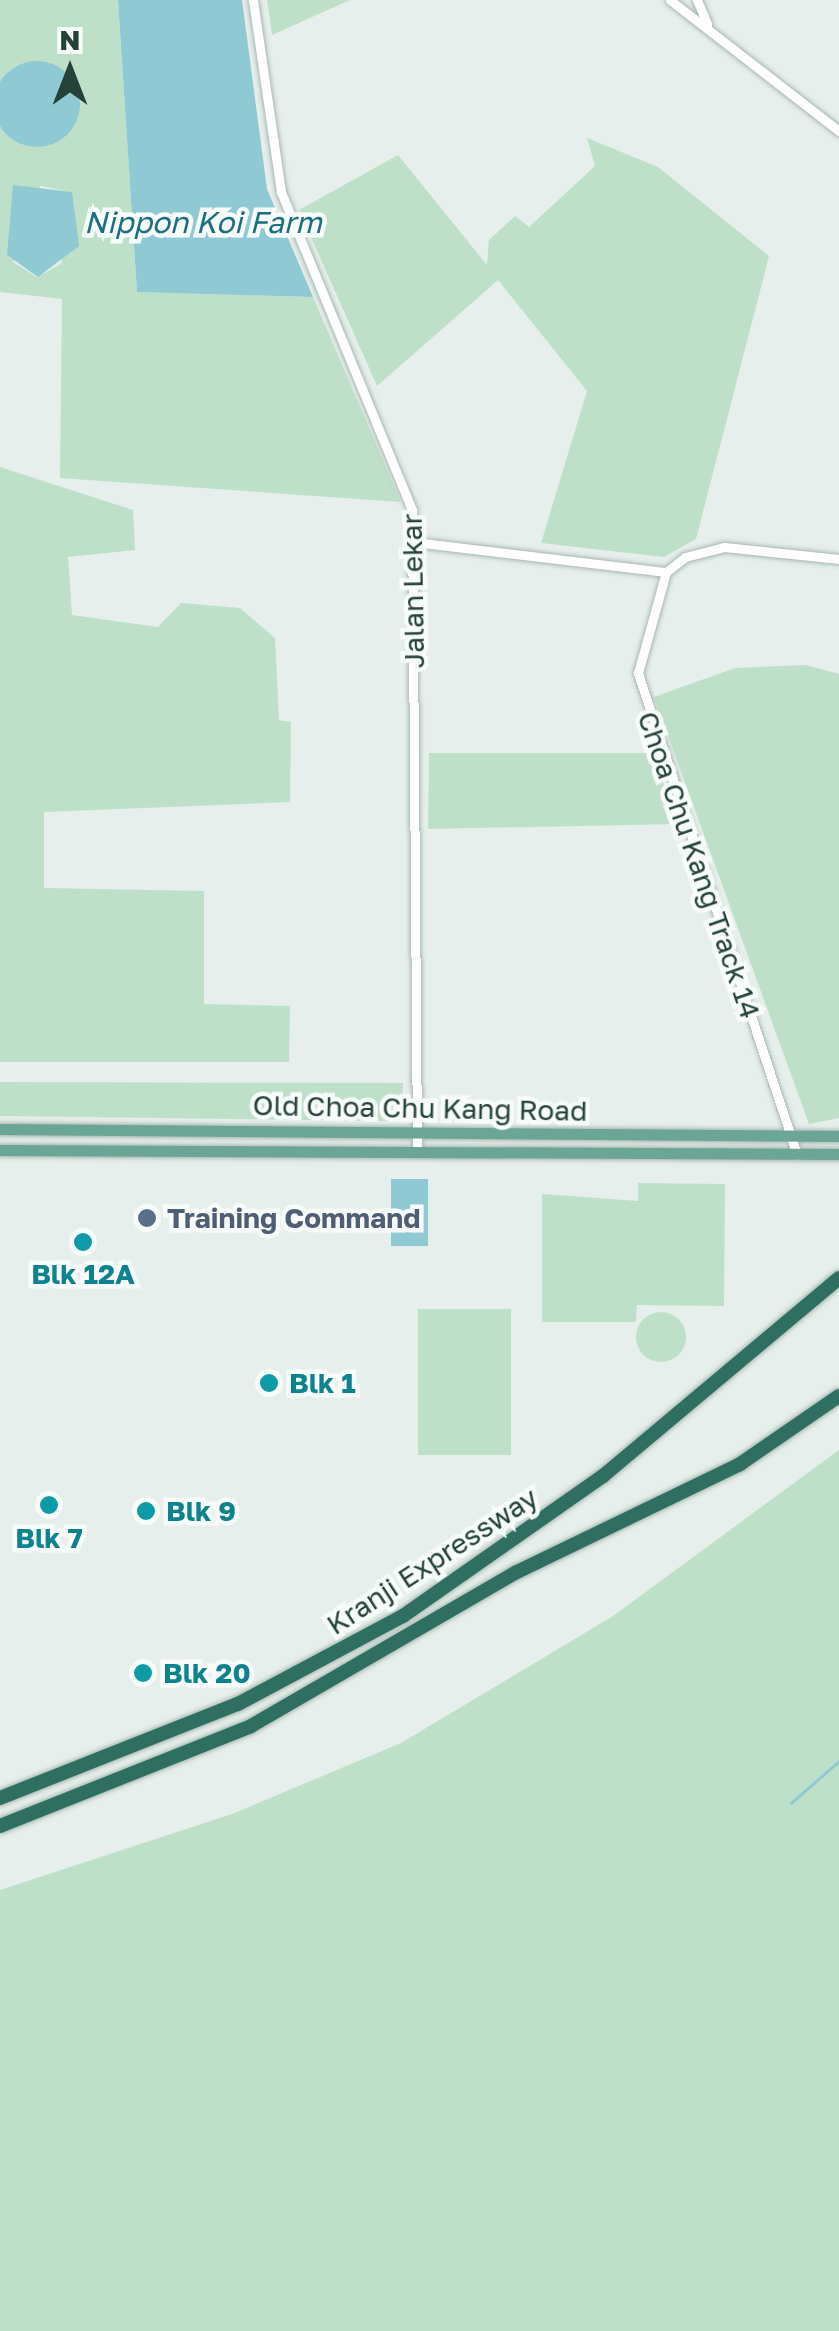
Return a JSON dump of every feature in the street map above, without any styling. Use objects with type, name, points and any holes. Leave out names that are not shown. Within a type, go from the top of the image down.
[{"type":"highway","name":"Kranji Expressway","points":[[0,1798],[238,1704],[403,1616],[603,1476],[839,1278]]},
{"type":"highway","name":"Kranji Expressway","points":[[0,1826],[251,1726],[516,1572],[740,1464],[839,1396]]},
{"type":"main road","name":"Old Choa Chu Kang Road","points":[[0,1129],[417,1131],[793,1139],[839,1136]]},
{"type":"main road","points":[[78,1129],[90,1150]]},
{"type":"main road","name":"Old Choa Chu Kang Road","points":[[0,1150],[839,1154]]},
{"type":"street","name":"Jalan Lekar","points":[[253,0],[280,192],[406,479],[414,542],[417,1152]]},
{"type":"street","points":[[670,0],[839,131]]},
{"type":"street","points":[[697,0],[712,30]]},
{"type":"street","points":[[414,542],[666,572],[724,546],[839,559]]},
{"type":"street","name":"Choa Chu Kang Track 14","points":[[666,572],[638,674],[640,694],[797,1155]]},
{"type":"green space","points":[[0,0],[118,0],[137,292],[313,297],[401,502],[60,478],[62,299],[0,292]],"holes":[[[40,186],[71,192],[61,264],[37,277],[13,262]]]},
{"type":"green space","points":[[267,0],[350,0],[272,35]]},
{"type":"green space","points":[[587,138],[658,167],[769,256],[696,539],[664,557],[541,543],[587,391],[498,280],[377,386],[299,210],[398,155],[487,265],[489,240],[515,216],[529,227],[595,166]]},
{"type":"green space","points":[[0,467],[133,510],[135,550],[68,557],[72,615],[158,627],[181,603],[240,608],[275,638],[279,720],[291,722],[290,802],[44,812],[44,888],[204,891],[204,1004],[290,1006],[289,1062],[0,1062]]},
{"type":"green space","points":[[806,665],[839,674],[839,1118],[809,1124],[654,697],[735,668]]},
{"type":"green space","points":[[429,753],[653,753],[677,824],[428,829]]},
{"type":"green space","points":[[0,1082],[403,1083],[402,1110],[389,1121],[0,1116]]},
{"type":"green space","points":[[638,1183],[725,1184],[724,1306],[637,1305],[636,1322],[542,1322],[542,1194],[638,1201]]},
{"type":"green space","points":[[418,1309],[511,1309],[511,1455],[418,1455]]},
{"type":"green space","points":[[661,1312],[679,1319],[686,1337],[679,1355],[661,1362],[643,1355],[636,1337],[643,1319]]},
{"type":"green space","points":[[839,1450],[839,2331],[0,2331],[0,1890],[232,1814],[401,1743],[613,1616]]},
{"type":"water","name":"Nippon Koi Farm","points":[[118,0],[242,0],[267,189],[313,297],[137,292]]},
{"type":"water","points":[[37,61],[61,68],[73,80],[80,104],[73,128],[61,140],[37,147],[13,140],[1,128],[-6,104],[1,80],[13,68]]},
{"type":"water","points":[[13,185],[72,192],[79,246],[38,277],[7,255]]},
{"type":"water","points":[[391,1179],[428,1179],[428,1246],[391,1246]]},
{"type":"waterway","points":[[791,1803],[839,1761]]},
{"type":"place","name":"Training Command","points":[[147,1218]]},
{"type":"place","name":"Blk 12A","points":[[83,1242]]},
{"type":"place","name":"Blk 1","points":[[269,1383]]},
{"type":"place","name":"Blk 7","points":[[49,1505]]},
{"type":"place","name":"Blk 9","points":[[146,1511]]},
{"type":"place","name":"Blk 20","points":[[143,1673]]}]
